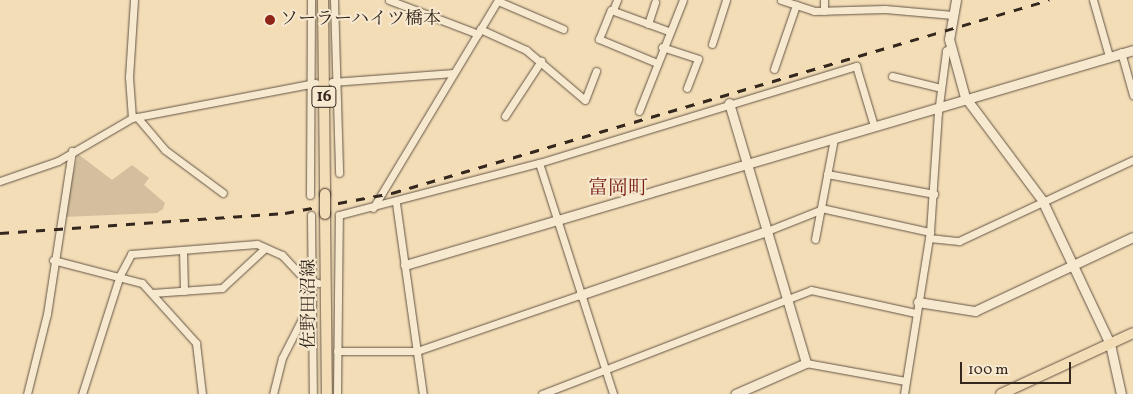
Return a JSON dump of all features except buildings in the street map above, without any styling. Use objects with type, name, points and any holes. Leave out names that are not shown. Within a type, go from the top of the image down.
[{"type":"main road","name":"佐野田沼線","points":[[323,0],[327,394]]},
{"type":"main road","points":[[1001,394],[1133,334]]},
{"type":"street","points":[[134,0],[129,77],[134,117],[165,150],[223,193]]},
{"type":"street","points":[[310,195],[314,83],[311,0]]},
{"type":"street","points":[[334,0],[339,173]]},
{"type":"street","points":[[389,0],[514,41],[585,100],[596,71]]},
{"type":"street","points":[[373,208],[498,0],[563,29]]},
{"type":"street","points":[[617,0],[599,38],[656,63]]},
{"type":"street","points":[[639,112],[668,31],[683,0]]},
{"type":"street","points":[[712,44],[726,0]]},
{"type":"street","points":[[781,0],[824,10],[886,9],[953,15]]},
{"type":"street","points":[[824,0],[824,10]]},
{"type":"street","points":[[904,394],[930,235],[939,104],[951,47],[956,0]]},
{"type":"street","points":[[1093,0],[1109,56]]},
{"type":"street","points":[[648,24],[656,2]]},
{"type":"street","points":[[774,69],[796,5]]},
{"type":"street","points":[[613,10],[668,31]]},
{"type":"street","points":[[662,47],[698,59],[687,88]]},
{"type":"street","points":[[951,47],[965,97],[1042,200],[1074,264],[1110,344],[1120,394]]},
{"type":"street","points":[[405,265],[874,126],[939,104],[1133,50]]},
{"type":"street","points":[[1121,52],[1133,95]]},
{"type":"street","points":[[505,116],[540,61]]},
{"type":"street","points":[[337,394],[336,283],[339,215],[396,204],[539,163],[856,66],[874,126]]},
{"type":"street","points":[[335,82],[454,73]]},
{"type":"street","points":[[892,76],[941,88]]},
{"type":"street","points":[[0,181],[72,151],[134,117],[314,83]]},
{"type":"street","points":[[728,104],[806,363]]},
{"type":"street","points":[[815,239],[834,138]]},
{"type":"street","points":[[27,394],[47,314],[53,260],[72,151]]},
{"type":"street","points":[[337,351],[417,351],[767,231],[821,209],[959,241],[1042,200],[1133,160]]},
{"type":"street","points":[[539,163],[602,370],[613,394]]},
{"type":"street","points":[[827,174],[934,194]]},
{"type":"street","points":[[396,204],[423,394]]},
{"type":"street","points":[[311,215],[315,283],[311,301],[314,394]]},
{"type":"street","points":[[918,302],[974,311],[1133,237]]},
{"type":"street","points":[[82,394],[120,274],[132,254],[257,244],[282,255],[315,283]]},
{"type":"street","points":[[152,293],[222,288],[265,248]]},
{"type":"street","points":[[183,250],[184,291]]},
{"type":"street","points":[[53,260],[120,274],[142,283],[196,343],[202,394]]},
{"type":"street","points":[[542,394],[786,298],[811,290],[916,313]]},
{"type":"street","points":[[273,394],[282,358],[311,301]]},
{"type":"street","points":[[736,394],[806,363],[905,381]]},
{"type":"shaded area","points":[[78,154],[112,180],[132,165],[149,178],[144,185],[165,203],[163,209],[157,213],[63,217]]},
{"type":"railway","points":[[0,233],[285,213],[392,193],[1049,0]]},
{"type":"place","name":"ソーラーハイツ橋本","points":[[270,20]]},
{"type":"district","name":"富岡町","points":[[618,189]]}]
